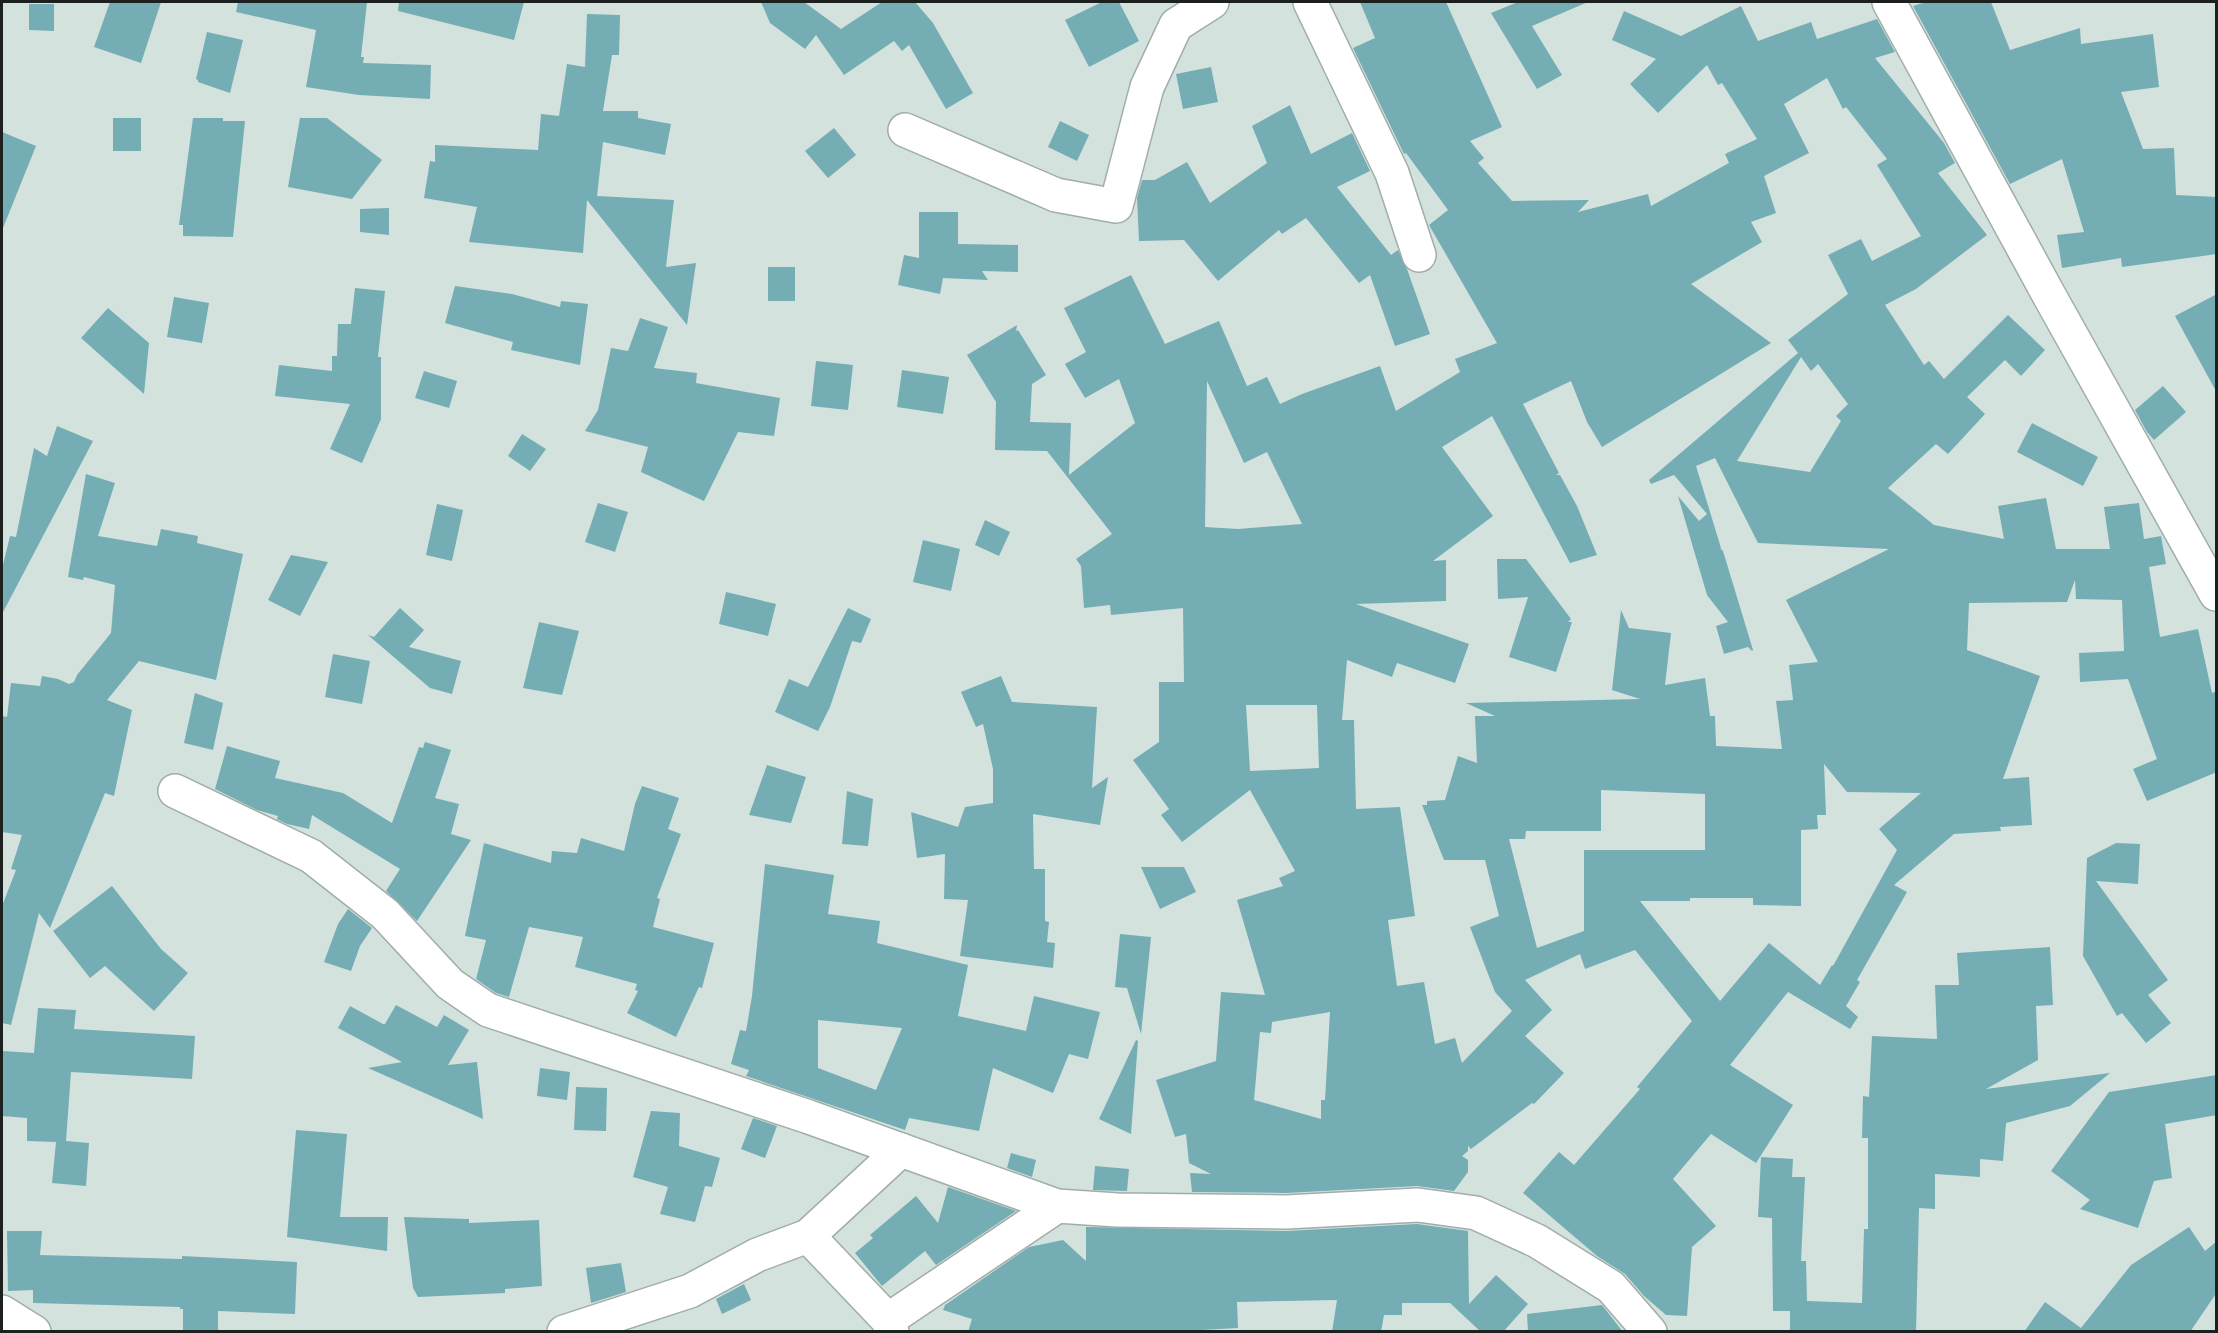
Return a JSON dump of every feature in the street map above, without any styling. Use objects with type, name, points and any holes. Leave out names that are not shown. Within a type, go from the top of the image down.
[{"type":"street","points":[[905,130],[1056,195],[1116,206],[1147,87],[1156,66],[1176,25],[1212,2]]},
{"type":"street","points":[[1310,2],[1392,173],[1419,255]]},
{"type":"street","points":[[1889,2],[2050,297],[2217,594]]},
{"type":"street","points":[[175,791],[311,856],[385,914],[450,984],[488,1010],[901,1150],[1057,1206],[1117,1210],[1286,1212],[1418,1205],[1476,1213],[1537,1241],[1611,1287],[1650,1332]]},
{"type":"street","points":[[564,1332],[690,1292],[757,1255],[807,1236],[901,1150]]},
{"type":"street","points":[[807,1236],[890,1326],[1057,1206]]},
{"type":"street","points":[[2,1312],[34,1332]]},
{"type":"building","points":[[110,2],[161,2],[141,63],[94,47]]},
{"type":"building","points":[[238,2],[367,2],[361,57],[364,57],[363,63],[431,65],[430,99],[359,95],[306,87],[316,30],[236,12]]},
{"type":"building","points":[[399,2],[524,2],[514,40],[398,11]]},
{"type":"building","points":[[761,2],[804,2],[841,29],[882,2],[915,2],[933,23],[973,93],[946,109],[909,45],[902,51],[894,41],[844,75],[816,35],[805,49],[770,23]]},
{"type":"building","points":[[1102,2],[1119,2],[1139,41],[1089,67],[1065,20]]},
{"type":"building","points":[[1360,2],[1446,2],[1502,127],[1470,141],[1484,158],[1478,163],[1512,201],[1589,200],[1578,212],[1648,194],[1651,206],[1729,163],[1725,154],[1757,139],[1722,83],[1718,85],[1707,65],[1658,113],[1630,84],[1656,59],[1612,40],[1624,11],[1681,36],[1741,6],[1758,41],[1811,22],[1817,39],[1877,19],[1895,52],[1875,58],[1944,143],[1955,163],[1938,173],[1987,235],[1916,289],[1885,305],[1924,365],[1929,361],[1944,379],[2008,315],[2045,350],[2021,376],[2005,360],[1967,397],[1985,414],[1948,454],[1936,444],[1888,488],[1934,525],[2004,539],[1998,506],[2046,498],[2056,549],[2110,549],[2104,507],[2139,503],[2144,539],[2161,536],[2166,564],[2149,567],[2160,637],[2198,629],[2212,693],[2217,691],[2217,772],[2147,801],[2133,769],[2157,759],[2128,679],[2080,682],[2079,653],[2124,651],[2122,600],[2076,599],[2075,580],[2067,602],[1969,603],[1967,650],[2040,676],[2003,779],[2029,777],[2032,825],[2000,827],[2001,831],[1954,834],[1894,885],[1907,892],[1857,980],[1860,982],[1846,1006],[1858,1017],[1850,1029],[1788,992],[1730,1065],[1793,1105],[1756,1163],[1711,1134],[1673,1179],[1716,1226],[1692,1247],[1687,1316],[1666,1315],[1644,1296],[1625,1274],[1597,1256],[1523,1193],[1559,1152],[1574,1165],[1640,1089],[1637,1087],[1692,1021],[1635,950],[1585,969],[1580,954],[1525,980],[1552,1010],[1525,1036],[1564,1073],[1534,1104],[1532,1103],[1471,1149],[1468,1146],[1468,1151],[1462,1156],[1468,1160],[1468,1172],[1454,1191],[1417,1186],[1286,1193],[1192,1192],[1190,1173],[1211,1174],[1189,1163],[1186,1134],[1175,1137],[1156,1080],[1216,1061],[1221,992],[1265,995],[1237,900],[1283,886],[1279,878],[1295,871],[1250,790],[1182,842],[1161,815],[1169,809],[1133,760],[1159,742],[1159,682],[1184,682],[1183,608],[1111,615],[1110,605],[1084,608],[1081,566],[1076,559],[1112,534],[1047,451],[995,450],[996,402],[967,355],[1017,325],[1016,331],[1018,330],[1046,375],[1032,384],[1030,422],[1071,423],[1069,475],[1135,423],[1119,379],[1085,398],[1065,364],[1086,352],[1064,308],[1131,275],[1165,344],[1219,321],[1247,386],[1267,377],[1280,404],[1380,366],[1396,411],[1460,372],[1455,359],[1497,343],[1429,225],[1448,210],[1406,153],[1404,154],[1353,48],[1375,38]],"holes":[[[1827,78],[1843,109],[1846,107],[1887,159],[1877,165],[1921,236],[1872,261],[1861,239],[1828,255],[1848,294],[1788,340],[1798,353],[1649,480],[1651,484],[1674,475],[1707,514],[1699,521],[1678,496],[1707,595],[1728,622],[1716,626],[1724,654],[1748,647],[1753,650],[1696,466],[1715,458],[1758,543],[1889,549],[1786,600],[1818,662],[1789,665],[1793,700],[1776,701],[1782,749],[1716,746],[1715,716],[1710,716],[1705,678],[1665,685],[1671,633],[1629,628],[1621,610],[1612,690],[1640,699],[1466,703],[1495,716],[1475,716],[1477,763],[1458,756],[1445,800],[1427,801],[1427,805],[1422,805],[1444,860],[1485,860],[1499,916],[1470,927],[1495,992],[1512,1011],[1462,1063],[1455,1038],[1435,1044],[1424,982],[1397,986],[1388,920],[1415,916],[1400,807],[1356,809],[1354,720],[1342,720],[1347,660],[1392,677],[1397,663],[1455,683],[1469,644],[1356,604],[1446,601],[1446,560],[1433,561],[1493,516],[1442,447],[1492,416],[1570,563],[1597,555],[1577,506],[1560,475],[1556,475],[1559,473],[1523,404],[1571,381],[1587,422],[1602,447],[1771,343],[1691,284],[1762,242],[1751,222],[1776,213],[1764,176],[1809,153],[1784,104]],[[1801,357],[1811,371],[1818,364],[1848,404],[1836,416],[1841,421],[1810,472],[1737,461]],[[1207,381],[1244,463],[1267,452],[1302,524],[1238,529],[1205,527]],[[1246,705],[1317,705],[1319,768],[1250,771]],[[1824,764],[1847,792],[1921,793],[1879,829],[1897,850],[1833,966],[1820,985],[1769,943],[1720,1001],[1640,901],[1753,898],[1753,905],[1801,906],[1801,830],[1818,829],[1817,815],[1826,815]],[[1601,790],[1705,794],[1705,850],[1584,850],[1584,931],[1537,948],[1509,839],[1525,839],[1526,831],[1601,831]],[[1330,1012],[1325,1100],[1321,1100],[1321,1119],[1254,1100],[1260,1032],[1271,1033],[1272,1022]]]},
{"type":"building","points":[[1518,2],[1588,2],[1532,26],[1562,75],[1537,89],[1491,13]]},
{"type":"building","points":[[1926,2],[1991,2],[2010,50],[2080,28],[2081,44],[2153,34],[2159,87],[2121,92],[2143,149],[2174,148],[2176,195],[2217,197],[2217,254],[2122,267],[2121,258],[2062,268],[2057,235],[2084,232],[2062,159],[2010,184],[1913,6]]},
{"type":"building","points":[[29,4],[54,4],[54,31],[29,30]]},
{"type":"building","points":[[587,14],[620,15],[619,55],[612,55],[603,111],[638,111],[638,118],[671,124],[665,155],[603,142],[597,196],[674,200],[666,267],[696,263],[687,325],[587,200],[583,253],[469,242],[477,207],[424,198],[430,161],[435,162],[435,145],[538,150],[541,114],[559,116],[567,64],[585,67]]},
{"type":"building","points":[[207,32],[243,40],[230,93],[198,82],[196,79]]},
{"type":"building","points":[[1211,67],[1218,102],[1183,109],[1176,74]]},
{"type":"building","points":[[1290,105],[1311,154],[1352,133],[1370,171],[1337,187],[1391,255],[1398,250],[1430,334],[1395,346],[1370,275],[1359,283],[1306,218],[1282,234],[1279,230],[1218,281],[1184,240],[1139,241],[1137,198],[1142,180],[1155,180],[1187,162],[1210,203],[1267,163],[1252,126]]},
{"type":"building","points":[[113,118],[141,118],[141,151],[113,151]]},
{"type":"building","points":[[193,118],[245,121],[233,237],[183,236],[183,225],[179,225]]},
{"type":"building","points":[[300,118],[327,118],[382,160],[352,199],[288,187]]},
{"type":"building","points":[[1060,121],[1089,135],[1077,161],[1048,147]]},
{"type":"building","points":[[834,128],[856,155],[828,178],[805,151]]},
{"type":"building","points":[[2,132],[36,146],[3,228],[2,228]]},
{"type":"building","points":[[389,208],[389,235],[360,232],[360,209]]},
{"type":"building","points":[[919,212],[958,212],[958,244],[1018,245],[1018,272],[982,271],[988,280],[943,278],[940,294],[898,285],[904,255],[919,258]]},
{"type":"building","points":[[768,267],[795,267],[795,301],[768,301]]},
{"type":"building","points":[[455,286],[512,294],[560,307],[561,301],[588,304],[580,365],[511,350],[513,342],[445,323]]},
{"type":"building","points":[[355,288],[385,291],[378,357],[381,357],[381,419],[362,463],[330,449],[350,404],[275,396],[279,365],[332,371],[332,356],[337,356],[338,324],[351,324]]},
{"type":"building","points":[[2217,294],[2217,393],[2175,316]]},
{"type":"building","points":[[174,297],[209,303],[202,343],[167,337]]},
{"type":"building","points":[[108,308],[149,343],[144,394],[81,338]]},
{"type":"building","points":[[640,318],[668,327],[654,368],[697,373],[696,383],[780,398],[774,436],[738,432],[704,501],[641,472],[648,447],[585,431],[598,410],[611,348],[628,351]]},
{"type":"building","points":[[816,361],[853,365],[848,410],[811,406]]},
{"type":"building","points":[[902,370],[949,377],[943,414],[897,407]]},
{"type":"building","points":[[424,371],[457,381],[449,408],[415,398]]},
{"type":"building","points":[[2163,386],[2186,412],[2154,440],[2135,410]]},
{"type":"building","points":[[2032,423],[2098,457],[2083,486],[2017,452]]},
{"type":"building","points":[[57,426],[93,441],[2,614],[2,569],[10,536],[16,537],[34,448],[47,456]]},
{"type":"building","points":[[522,434],[546,449],[530,471],[508,456]]},
{"type":"building","points":[[86,474],[115,483],[98,536],[157,546],[161,529],[198,536],[197,543],[243,554],[216,680],[139,661],[107,700],[132,710],[114,796],[105,793],[50,928],[39,913],[11,1025],[2,1023],[2,906],[16,870],[11,869],[22,835],[2,832],[2,716],[7,717],[11,683],[40,686],[42,676],[69,684],[74,682],[77,675],[111,633],[115,585],[84,577],[83,580],[68,577]]},
{"type":"building","points":[[598,503],[628,512],[615,552],[585,542]]},
{"type":"building","points":[[437,504],[463,510],[452,561],[426,555]]},
{"type":"building","points":[[985,520],[1010,532],[999,556],[975,545]]},
{"type":"building","points":[[923,540],[960,549],[951,591],[913,582]]},
{"type":"building","points":[[291,555],[328,562],[300,616],[268,600]]},
{"type":"building","points":[[1497,559],[1526,559],[1571,619],[1568,622],[1572,622],[1556,672],[1509,657],[1528,597],[1498,599]]},
{"type":"building","points":[[726,592],[776,604],[768,636],[719,624]]},
{"type":"building","points":[[400,608],[424,630],[409,647],[461,661],[452,694],[430,688],[368,635],[374,637]]},
{"type":"building","points":[[848,608],[871,619],[861,643],[852,641],[830,707],[818,731],[775,712],[789,679],[808,687]]},
{"type":"building","points":[[539,622],[579,631],[562,695],[523,688]]},
{"type":"building","points":[[333,654],[370,661],[362,704],[325,697]]},
{"type":"building","points":[[1001,676],[1012,702],[1097,707],[1092,788],[1108,777],[1100,825],[1033,814],[1034,869],[1045,869],[1045,921],[1049,922],[1047,942],[1055,943],[1053,968],[960,956],[968,900],[944,899],[945,854],[917,858],[911,812],[958,827],[965,807],[993,803],[993,769],[983,724],[976,727],[961,692]]},
{"type":"building","points":[[195,693],[223,703],[213,750],[184,743]]},
{"type":"building","points":[[425,742],[451,750],[435,798],[459,804],[451,834],[471,840],[417,921],[386,891],[400,869],[312,815],[309,829],[287,824],[277,819],[278,816],[257,810],[215,789],[227,746],[280,761],[275,778],[343,793],[392,823],[419,747],[423,748]]},
{"type":"building","points":[[767,765],[806,777],[791,823],[749,815]]},
{"type":"building","points":[[642,786],[679,798],[668,829],[681,834],[657,898],[660,899],[653,927],[714,943],[702,988],[699,987],[676,1037],[627,1013],[638,991],[635,990],[637,984],[575,967],[583,937],[529,927],[509,997],[496,993],[476,979],[486,940],[465,936],[484,843],[551,863],[552,851],[577,853],[581,838],[624,851],[635,804]]},
{"type":"building","points":[[847,791],[873,799],[868,846],[842,844]]},
{"type":"building","points":[[2116,843],[2140,844],[2138,884],[2096,881],[2168,980],[2148,995],[2171,1023],[2146,1043],[2122,1013],[2117,1016],[2083,956],[2087,858]]},
{"type":"building","points":[[765,864],[834,875],[828,914],[880,921],[877,943],[968,965],[958,1016],[1026,1031],[1034,996],[1100,1012],[1088,1059],[1069,1054],[1053,1093],[993,1068],[979,1131],[909,1118],[905,1130],[746,1076],[749,1070],[731,1064],[740,1030],[746,1031],[752,996]],"holes":[[[818,1020],[902,1028],[876,1090],[818,1068]]]},
{"type":"building","points":[[1141,867],[1184,867],[1196,892],[1160,909]]},
{"type":"building","points":[[112,886],[161,949],[188,973],[154,1011],[105,966],[90,978],[53,931]]},
{"type":"building","points":[[348,909],[372,928],[360,946],[351,971],[324,962],[338,924]]},
{"type":"building","points":[[1120,934],[1151,937],[1141,1034],[1127,988],[1115,987]]},
{"type":"building","points":[[2050,947],[2053,1005],[2036,1006],[2038,1060],[1986,1089],[2110,1073],[2070,1106],[2006,1123],[2003,1161],[1980,1159],[1980,1177],[1935,1174],[1935,1209],[1919,1208],[1916,1332],[1790,1332],[1790,1311],[1773,1311],[1772,1218],[1758,1217],[1761,1157],[1793,1159],[1792,1177],[1805,1177],[1801,1261],[1806,1261],[1807,1301],[1862,1303],[1864,1229],[1868,1229],[1868,1138],[1862,1138],[1863,1096],[1869,1097],[1872,1036],[1937,1039],[1935,985],[1959,985],[1957,953]]},
{"type":"building","points":[[396,1005],[437,1027],[444,1015],[469,1030],[448,1065],[477,1062],[483,1119],[368,1068],[402,1062],[338,1028],[350,1006],[385,1024]]},
{"type":"building","points":[[38,1008],[76,1010],[74,1029],[195,1036],[192,1079],[71,1072],[66,1141],[89,1143],[86,1186],[52,1183],[56,1142],[27,1141],[27,1118],[2,1116],[2,1051],[34,1053]]},
{"type":"building","points":[[1136,1040],[1138,1041],[1131,1134],[1099,1119]]},
{"type":"building","points":[[540,1068],[570,1072],[567,1100],[537,1096]]},
{"type":"building","points":[[2217,1075],[2217,1115],[2165,1124],[2172,1178],[2154,1181],[2138,1228],[2080,1209],[2090,1200],[2051,1171],[2109,1092]]},
{"type":"building","points":[[576,1087],[607,1088],[606,1131],[574,1130]]},
{"type":"building","points":[[651,1111],[680,1113],[679,1146],[720,1158],[712,1187],[705,1186],[695,1222],[660,1214],[668,1187],[633,1177]]},
{"type":"building","points":[[753,1118],[777,1126],[765,1158],[741,1149]]},
{"type":"building","points":[[296,1130],[347,1134],[340,1217],[388,1217],[387,1251],[287,1237]]},
{"type":"building","points":[[1011,1153],[1036,1160],[1032,1177],[1007,1168]]},
{"type":"building","points":[[1095,1166],[1129,1169],[1127,1191],[1093,1190]]},
{"type":"building","points":[[948,1187],[1016,1211],[936,1265],[925,1251],[882,1286],[855,1253],[873,1238],[870,1235],[916,1196],[938,1223]]},
{"type":"building","points":[[404,1217],[469,1219],[469,1223],[539,1220],[542,1286],[505,1289],[505,1293],[418,1297],[413,1288]]},
{"type":"building","points":[[1417,1224],[1468,1231],[1469,1304],[1496,1275],[1528,1304],[1503,1332],[1481,1332],[1450,1303],[1402,1303],[1402,1315],[1384,1315],[1381,1332],[1332,1332],[1337,1300],[1237,1302],[1238,1328],[1163,1332],[968,1332],[972,1319],[943,1310],[945,1305],[1029,1247],[1063,1240],[1086,1261],[1086,1227],[1286,1231]]},
{"type":"building","points":[[2189,1227],[2205,1251],[2217,1241],[2217,1292],[2190,1332],[2024,1332],[2045,1302],[2081,1328],[2131,1265]]},
{"type":"building","points":[[7,1231],[42,1231],[40,1255],[182,1259],[182,1256],[297,1262],[295,1314],[218,1311],[218,1332],[183,1332],[183,1309],[180,1307],[33,1303],[33,1290],[8,1291]]},
{"type":"building","points":[[621,1263],[626,1292],[591,1303],[586,1268]]},
{"type":"building","points":[[744,1284],[751,1300],[722,1314],[716,1299]]},
{"type":"building","points":[[1602,1305],[1623,1332],[1528,1332],[1527,1314]]}]
